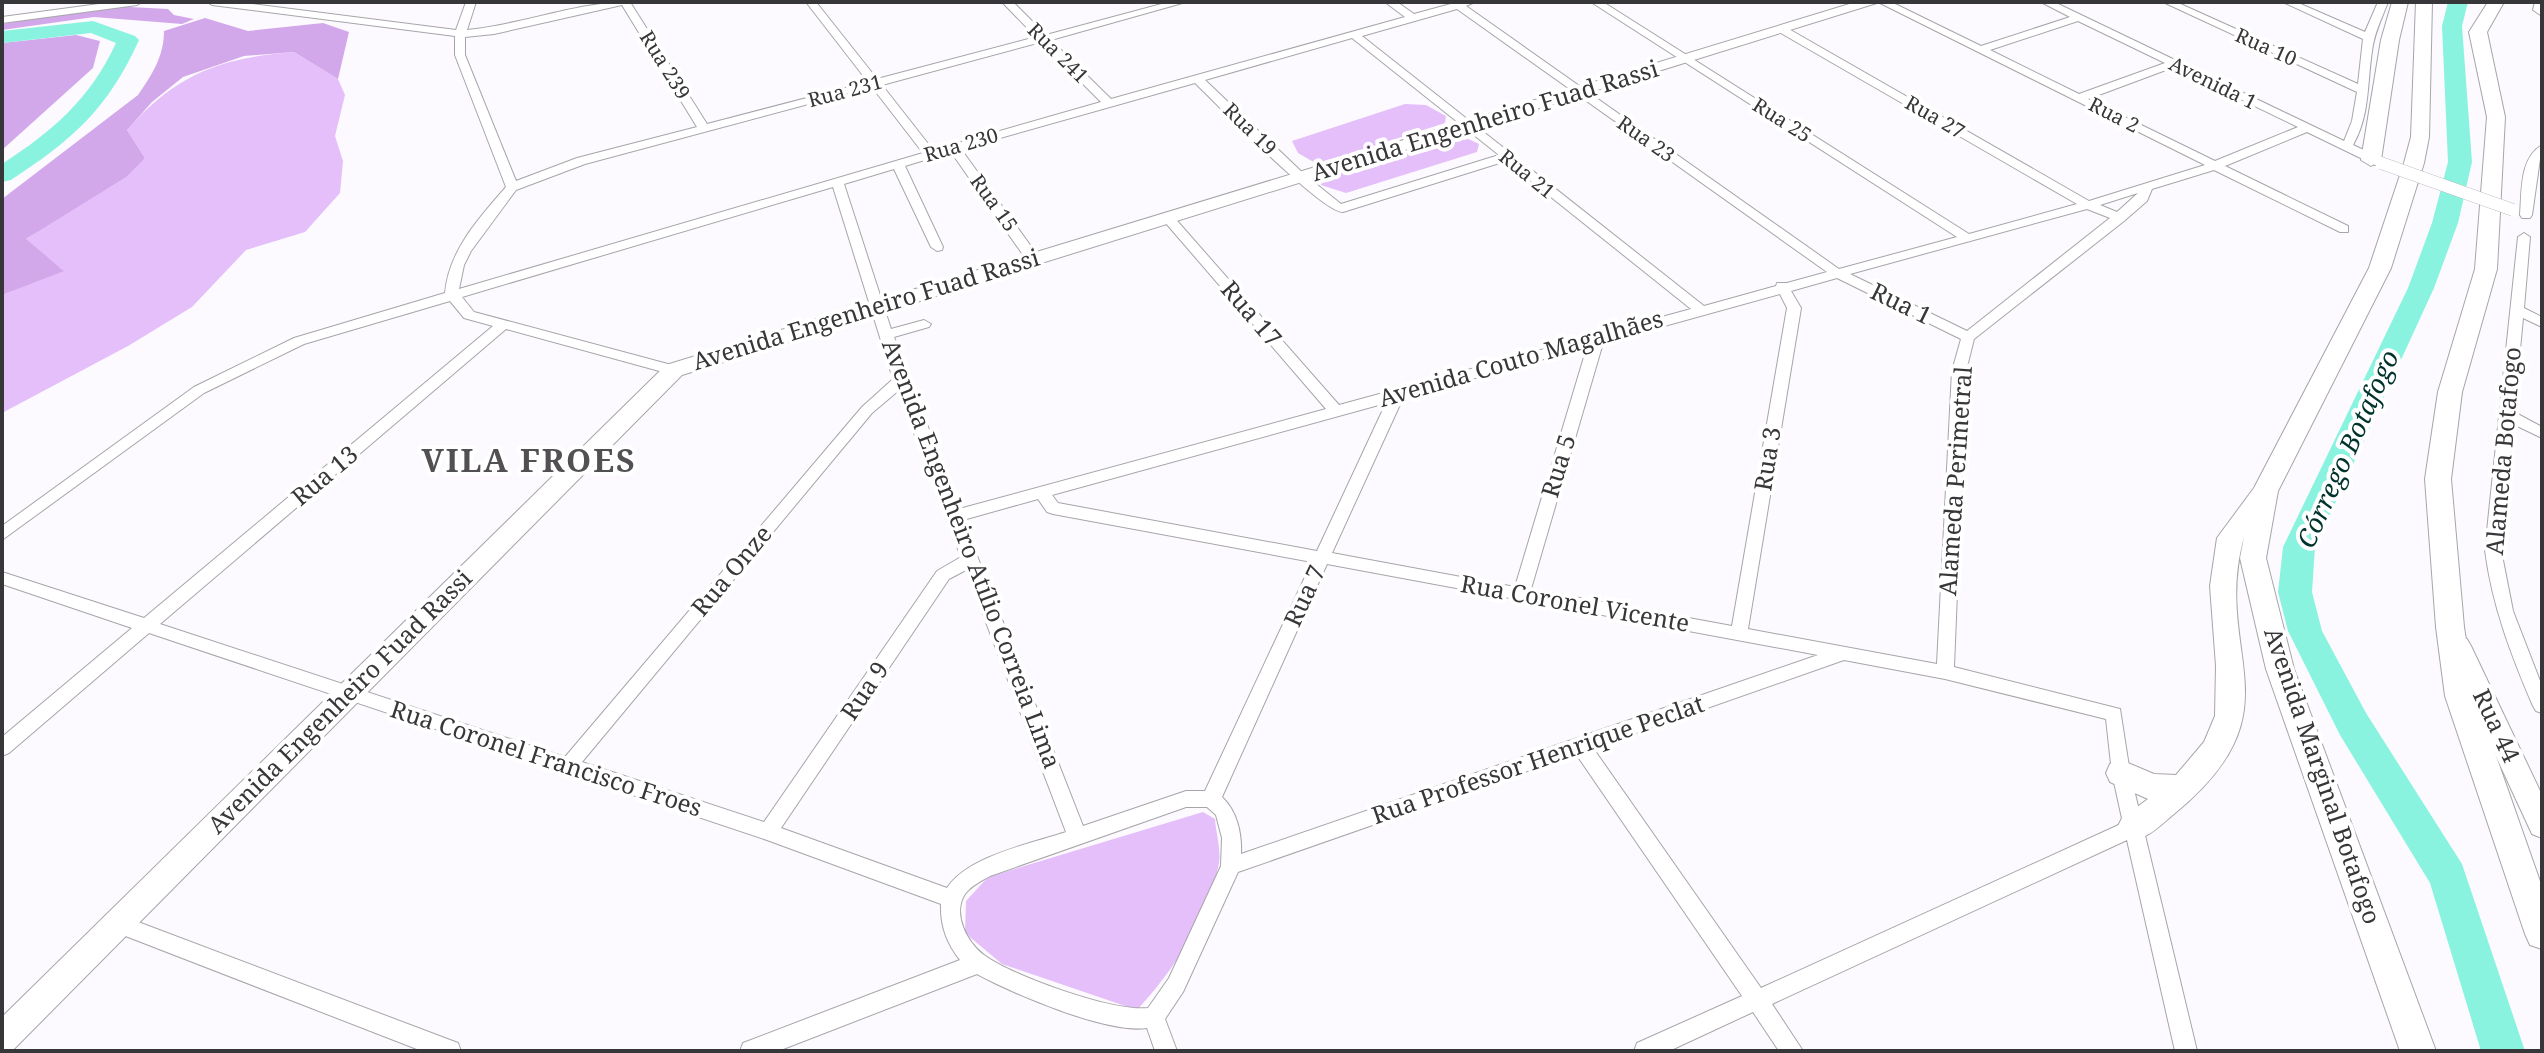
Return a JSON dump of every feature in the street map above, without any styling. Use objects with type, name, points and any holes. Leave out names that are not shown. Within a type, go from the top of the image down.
[{"type":"main road","name":"Avenida Engenheiro Fuad Rassi","points":[[2,1039],[674,370],[1872,2]]},
{"type":"main road","points":[[2376,161],[2390,40],[2400,2]]},
{"type":"main road","name":"Avenida Marginal Botafogo","points":[[2418,1051],[2280,669],[2253,558],[2265,491],[2380,268],[2392,230],[2420,137],[2424,2]]},
{"type":"main road","points":[[2496,2],[2478,32],[2496,117],[2486,269],[2450,392],[2438,479],[2450,627],[2460,696],[2542,934]]},
{"type":"main road","points":[[2133,828],[2183,788],[2207,761],[2224,735],[2233,679],[2227,650],[2225,566],[2231,536],[2265,491]]},
{"type":"main road","name":"Rua 44","points":[[2450,627],[2542,825]]},
{"type":"main road","points":[[2121,773],[2152,787],[2183,788]]},
{"type":"street","points":[[2,20],[137,2]]},
{"type":"street","points":[[212,2],[460,34],[494,31],[623,2]]},
{"type":"street","points":[[471,2],[460,34],[460,55],[512,187],[484,220],[452,277],[452,294],[469,315],[674,370]]},
{"type":"street","name":"Rua 239","points":[[623,2],[704,129]]},
{"type":"street","points":[[811,2],[930,154]]},
{"type":"street","name":"Rua 241","points":[[1007,2],[1109,104]]},
{"type":"street","name":"Rua 231","points":[[512,187],[566,166],[1181,2]]},
{"type":"street","points":[[1390,2],[1414,19]]},
{"type":"street","name":"Rua 25","points":[[1596,2],[1967,238]]},
{"type":"street","name":"Rua 2","points":[[1883,2],[2344,229]]},
{"type":"street","name":"Avenida 1","points":[[2046,2],[2376,161],[2542,222]]},
{"type":"street","name":"Rua 10","points":[[2168,2],[2364,91]]},
{"type":"street","points":[[2288,2],[2369,38]]},
{"type":"street","points":[[2346,147],[2364,91],[2369,38],[2383,2]]},
{"type":"street","name":"Rua 230","points":[[2,534],[199,390],[299,341],[930,154],[1464,4]]},
{"type":"street","name":"Rua 23","points":[[1464,4],[1579,92],[1835,272]]},
{"type":"street","points":[[1980,50],[2078,18]]},
{"type":"street","name":"Rua 27","points":[[1783,30],[2088,205]]},
{"type":"street","name":"Rua 21","points":[[1356,36],[1699,309]]},
{"type":"street","points":[[2080,98],[2173,64]]},
{"type":"street","name":"Rua 19","points":[[1199,80],[1301,178],[1339,209],[1506,157]]},
{"type":"street","points":[[2147,185],[2214,166],[2306,128]]},
{"type":"street","points":[[2520,213],[2532,162],[2541,143]]},
{"type":"street","name":"Rua 15","points":[[954,148],[1033,259]]},
{"type":"street","points":[[898,164],[937,247]]},
{"type":"street","name":"Avenida Engenheiro Atílio Correia Lima","points":[[837,181],[901,380],[1077,836]]},
{"type":"street","name":"Avenida Couto Magalhães","points":[[955,516],[1240,431],[1398,393],[2088,205],[2147,185]]},
{"type":"street","name":"Alameda Perimetral","points":[[1945,672],[1959,371],[1968,337],[2120,218],[2143,198],[2147,185]]},
{"type":"street","points":[[2088,205],[2120,218]]},
{"type":"street","name":"Rua 17","points":[[1168,218],[1335,410]]},
{"type":"street","name":"Alameda Botafogo","points":[[2524,237],[2493,550],[2495,577],[2511,638],[2542,706]]},
{"type":"street","name":"Rua 1","points":[[1835,272],[1968,337]]},
{"type":"street","points":[[469,315],[476,296],[487,284]]},
{"type":"street","name":"Rua 3","points":[[1739,634],[1794,308],[1782,286]]},
{"type":"street","points":[[2517,310],[2542,323]]},
{"type":"street","points":[[888,334],[924,324]]},
{"type":"street","name":"Rua 13","points":[[2,748],[502,325]]},
{"type":"street","name":"Rua 5","points":[[1521,594],[1597,338]]},
{"type":"street","name":"Rua Onze","points":[[568,766],[867,410],[901,380]]},
{"type":"street","name":"Rua 7","points":[[1211,799],[1398,393]]},
{"type":"street","points":[[2507,415],[2542,433]]},
{"type":"street","name":"Rua Coronel Vicente","points":[[1042,492],[1053,508],[1945,672],[2114,714],[2121,773]]},
{"type":"street","name":"Rua 9","points":[[768,832],[943,575],[971,559]]},
{"type":"street","name":"Rua Coronel Francisco Froes","points":[[2,578],[768,832],[952,899]]},
{"type":"street","name":"Rua Professor Henrique Peclat","points":[[1231,866],[1844,653]]},
{"type":"street","points":[[1581,746],[1792,1051]]},
{"type":"street","points":[[2121,773],[2186,1051]]},
{"type":"street","points":[[1186,799],[1211,799],[1224,811],[1232,838],[1231,866],[1176,985],[1154,1017],[1130,1019],[1093,1010],[979,963],[961,946],[950,922],[952,899],[961,884],[983,869],[1077,836],[1186,799]]},
{"type":"street","points":[[1645,1051],[2133,828]]},
{"type":"street","points":[[117,923],[450,1051]]},
{"type":"street","points":[[751,1051],[979,963]]},
{"type":"street","points":[[1154,1017],[1166,1051]]},
{"type":"shaded area","points":[[111,6],[168,9],[174,15],[194,19],[182,24],[94,17],[2,30],[2,24]]},
{"type":"shaded area","points":[[205,18],[248,31],[323,23],[349,32],[338,79],[294,52],[244,56],[183,77],[152,102],[127,130],[145,158],[126,177],[26,239],[64,271],[2,295],[2,199],[138,95],[159,57],[164,31]]},
{"type":"shaded area","points":[[76,35],[100,41],[93,68],[2,150],[2,43]]},
{"type":"shaded area","points":[[294,52],[338,79],[345,95],[335,136],[343,161],[340,193],[305,232],[246,250],[192,307],[128,346],[2,413],[2,295],[63,270],[25,240],[145,158],[127,130],[163,95],[201,72],[222,65]]},
{"type":"shaded area","points":[[1405,104],[1426,105],[1446,116],[1445,123],[1317,164],[1298,153],[1292,141]]},
{"type":"shaded area","points":[[1462,136],[1479,144],[1477,152],[1346,193],[1321,185],[1322,178]]},
{"type":"shaded area","points":[[1203,812],[1215,819],[1219,863],[1214,884],[1188,942],[1137,1010],[1002,964],[965,933],[966,901],[988,877]]},
{"type":"waterway","name":"Córrego Botafogo","points":[[2458,2],[2452,26],[2460,162],[2445,223],[2421,288],[2299,547],[2295,592],[2305,631],[2353,724],[2448,877],[2503,1051]]},
{"type":"waterway","points":[[2,37],[93,27],[128,40],[104,86],[78,120],[45,147],[2,175]]},
{"type":"district","name":"VILA FROES","points":[[529,461]]}]
